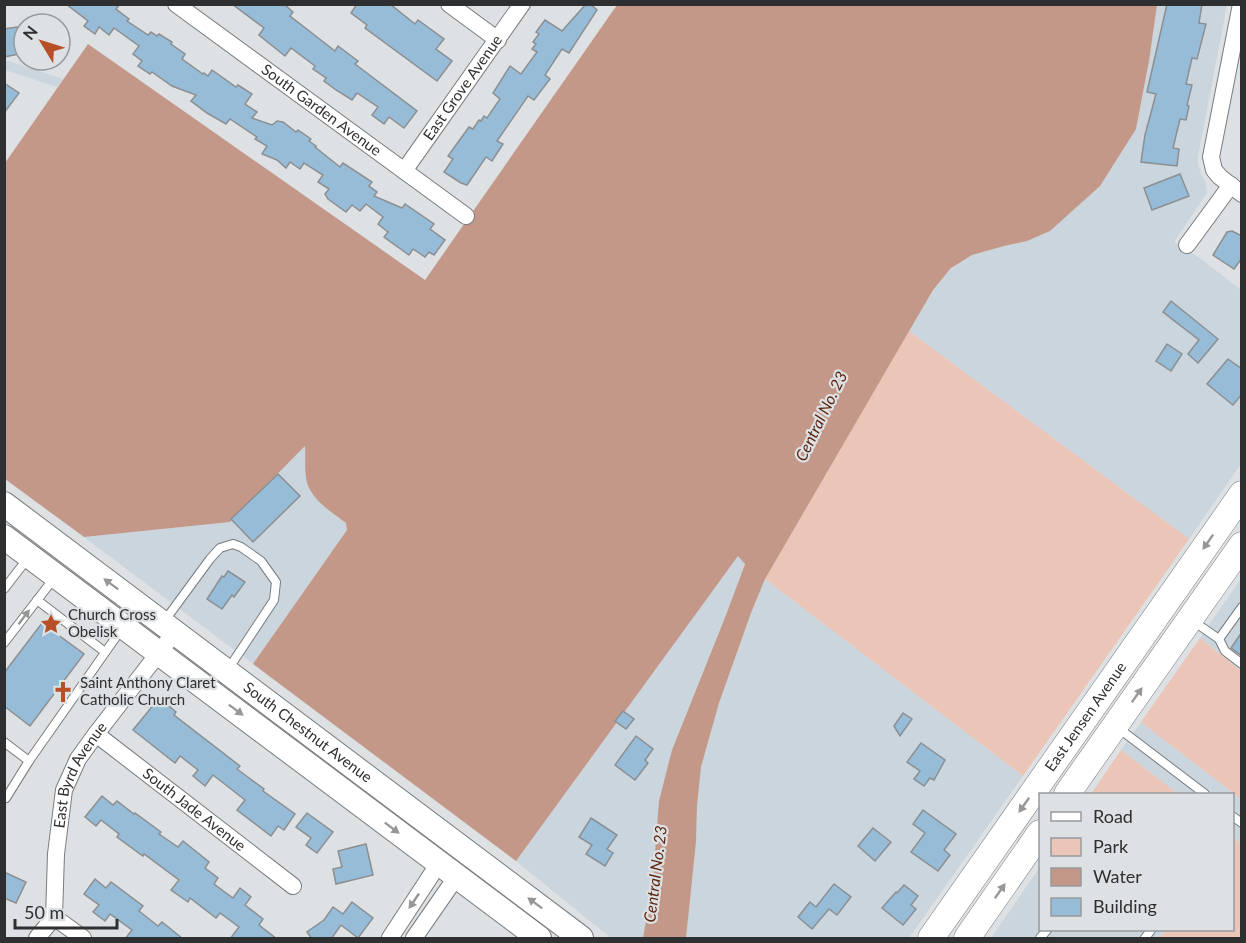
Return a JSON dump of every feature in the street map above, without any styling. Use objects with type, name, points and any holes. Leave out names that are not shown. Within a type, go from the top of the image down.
[{"type":"main road","name":"East Jensen Avenue","points":[[932,939],[1242,494]]},
{"type":"main road","name":"South Chestnut Avenue","points":[[4,504],[581,939]]},
{"type":"main road","name":"South Chestnut Avenue","points":[[4,537],[539,939]]},
{"type":"main road","name":"East Jensen Avenue","points":[[1068,793],[1240,549]]},
{"type":"main road","points":[[967,939],[1039,836]]},
{"type":"street","name":"South Garden Avenue","points":[[176,4],[466,216]]},
{"type":"street","points":[[449,4],[498,40]]},
{"type":"street","name":"East Grove Avenue","points":[[404,171],[522,4]]},
{"type":"street","points":[[1187,245],[1236,190],[1214,170],[1211,157],[1241,4]]},
{"type":"street","name":"East Byrd Avenue","points":[[54,917],[56,854],[64,790],[78,759],[159,652],[169,628]]},
{"type":"street","name":"South Jade Avenue","points":[[96,734],[292,886]]},
{"type":"street","points":[[390,939],[448,870]]},
{"type":"street","points":[[414,939],[448,870]]},
{"type":"street","points":[[38,939],[54,917],[83,939]]},
{"type":"lane","points":[[169,628],[210,559],[220,548],[233,544],[242,546],[261,561],[276,582],[274,600],[226,671]]},
{"type":"lane","points":[[5,588],[30,556]]},
{"type":"lane","points":[[4,643],[56,575]]},
{"type":"lane","points":[[37,600],[105,652]]},
{"type":"lane","points":[[1219,639],[1242,607]]},
{"type":"lane","points":[[1190,619],[1219,639],[1225,651],[1242,664]]},
{"type":"lane","points":[[4,797],[6,798],[29,761],[124,626]]},
{"type":"lane","points":[[1115,725],[1201,793]]},
{"type":"lane","points":[[4,742],[29,761]]},
{"type":"shaded area","points":[[1157,5],[1227,5],[1198,156],[1198,164],[1206,183],[1207,193],[1174,242],[1200,258],[1241,290],[1241,464],[1189,539],[909,331],[933,290],[951,268],[972,255],[1027,241],[1136,129]]},
{"type":"shaded area","points":[[5,60],[12,62],[12,72],[42,72],[63,79],[57,87],[5,70]]},
{"type":"shaded area","points":[[306,445],[306,475],[323,505],[347,523],[347,530],[253,664],[84,537],[230,522]]},
{"type":"shaded area","points":[[738,556],[745,563],[672,750],[643,938],[611,938],[516,861]]},
{"type":"shaded area","points":[[765,579],[1023,776],[909,938],[686,938],[701,767],[719,703]]},
{"type":"shaded area","points":[[1241,579],[1241,671],[1200,638]]},
{"type":"shaded area","points":[[1141,722],[1233,793],[1177,793],[1121,750]]},
{"type":"shaded area","points":[[1234,794],[1241,799],[1241,844],[1234,838]]},
{"type":"shaded area","points":[[1039,868],[1039,931],[1165,931],[1159,938],[991,938]]},
{"type":"green space","points":[[909,331],[1189,539],[1023,776],[765,579]]},
{"type":"green space","points":[[1200,638],[1241,671],[1241,799],[1234,793],[1141,722]]},
{"type":"green space","points":[[1121,750],[1177,793],[1092,793]]},
{"type":"green space","points":[[1234,838],[1241,844],[1241,938],[1159,938],[1165,931],[1234,931]]},
{"type":"water","name":"Central No. 23","points":[[617,5],[1157,5],[1136,129],[1100,186],[1050,231],[1027,241],[972,255],[951,268],[933,290],[765,579],[719,703],[701,767],[686,938],[643,938],[653,879],[659,801],[672,750],[745,564],[738,556],[516,861],[253,664],[347,530],[346,523],[322,504],[310,490],[306,474],[305,446],[230,522],[84,537],[5,479],[5,163],[68,72],[72,72],[72,67],[88,44],[425,280]]},
{"type":"building","points":[[66,4],[120,4],[116,9],[129,19],[127,21],[148,35],[151,32],[157,36],[159,34],[172,42],[171,44],[185,54],[182,59],[203,74],[208,76],[212,70],[236,87],[238,85],[252,94],[245,104],[257,112],[252,118],[272,125],[277,121],[283,122],[296,132],[298,130],[311,139],[309,141],[315,147],[340,167],[343,163],[372,182],[369,186],[377,192],[374,196],[402,208],[405,204],[434,224],[430,229],[445,240],[434,255],[429,252],[425,257],[413,249],[409,255],[384,237],[388,232],[378,224],[383,217],[366,204],[360,211],[352,205],[346,212],[328,199],[325,194],[329,189],[318,182],[323,175],[304,163],[300,169],[290,162],[286,168],[277,160],[262,154],[267,146],[255,139],[257,137],[230,119],[226,124],[207,113],[191,101],[196,95],[172,86],[152,72],[150,74],[138,66],[142,61],[133,54],[139,46],[114,28],[109,35],[99,27],[95,34],[84,26],[88,21]]},
{"type":"building","points":[[232,4],[284,4],[293,12],[290,16],[335,51],[338,46],[358,61],[355,64],[417,111],[404,128],[389,117],[384,124],[372,115],[378,107],[357,93],[352,100],[336,90],[324,81],[326,78],[313,69],[315,66],[291,48],[285,56],[259,35],[264,28]]},
{"type":"building","points":[[357,4],[390,4],[415,24],[418,20],[444,39],[436,49],[452,61],[437,81],[365,28],[367,25],[351,13]]},
{"type":"building","points":[[586,4],[590,4],[597,10],[569,53],[562,49],[545,75],[550,79],[534,100],[528,96],[497,141],[503,144],[492,161],[486,157],[467,185],[444,172],[453,159],[448,156],[469,127],[473,129],[484,116],[487,118],[500,99],[493,93],[510,66],[521,74],[537,52],[532,49],[536,44],[533,42],[539,34],[536,32],[545,20],[562,31]]},
{"type":"building","points":[[1167,4],[1202,4],[1199,23],[1206,24],[1197,59],[1192,58],[1186,84],[1192,85],[1186,120],[1180,119],[1173,148],[1179,149],[1177,166],[1141,162],[1145,135],[1156,94],[1147,92]]},
{"type":"building","points":[[12,28],[12,55],[4,57],[4,29]]},
{"type":"building","points":[[4,83],[19,93],[4,113]]},
{"type":"building","points":[[1180,174],[1189,196],[1152,210],[1144,188]]},
{"type":"building","points":[[1232,231],[1242,236],[1242,258],[1234,269],[1213,255],[1227,232]]},
{"type":"building","points":[[1171,301],[1218,339],[1198,363],[1188,354],[1199,340],[1163,312]]},
{"type":"building","points":[[1167,344],[1182,354],[1171,371],[1156,361]]},
{"type":"building","points":[[1228,359],[1242,369],[1242,394],[1233,405],[1207,384]]},
{"type":"building","points":[[278,474],[300,496],[253,542],[231,519]]},
{"type":"building","points":[[228,571],[245,582],[222,609],[207,599],[222,576],[224,577]]},
{"type":"building","points":[[42,623],[84,654],[30,726],[4,706],[4,673]]},
{"type":"building","points":[[1242,632],[1242,656],[1231,648]]},
{"type":"building","points":[[159,698],[176,712],[174,715],[240,766],[237,769],[295,814],[284,830],[278,826],[271,836],[237,810],[245,800],[213,775],[205,786],[193,776],[198,770],[180,756],[175,763],[133,730]]},
{"type":"building","points":[[623,711],[634,719],[626,729],[615,721]]},
{"type":"building","points":[[903,713],[912,719],[900,736],[894,726]]},
{"type":"building","points":[[636,736],[653,749],[645,760],[648,763],[635,780],[615,765]]},
{"type":"building","points":[[921,743],[945,760],[934,780],[930,778],[924,786],[914,779],[920,771],[907,762]]},
{"type":"building","points":[[102,796],[113,805],[117,801],[135,813],[178,847],[183,841],[209,862],[205,868],[218,878],[214,884],[233,898],[240,888],[251,897],[245,905],[263,919],[259,925],[277,939],[230,939],[239,927],[220,913],[216,918],[190,898],[188,902],[171,890],[179,880],[117,837],[119,834],[101,820],[96,826],[85,817]]},
{"type":"building","points":[[923,810],[956,834],[944,850],[950,855],[938,871],[911,852],[925,833],[913,824]]},
{"type":"building","points":[[307,813],[333,832],[317,853],[306,845],[311,838],[296,827]]},
{"type":"building","points":[[591,818],[617,835],[607,849],[613,853],[605,866],[586,854],[592,845],[579,837]]},
{"type":"building","points":[[873,828],[891,842],[875,861],[858,846]]},
{"type":"building","points":[[366,844],[373,875],[336,884],[333,869],[342,867],[338,851]]},
{"type":"building","points":[[4,872],[26,882],[16,903],[4,898]]},
{"type":"building","points":[[95,879],[106,888],[111,882],[143,906],[139,911],[158,926],[162,922],[183,939],[125,939],[132,930],[110,914],[105,921],[93,912],[99,905],[84,894]]},
{"type":"building","points":[[834,884],[851,897],[837,915],[829,909],[812,929],[798,917],[810,902],[816,907]]},
{"type":"building","points":[[904,885],[918,896],[911,905],[916,909],[903,925],[882,908]]},
{"type":"building","points":[[352,902],[373,918],[358,938],[341,925],[331,939],[312,939],[307,932],[324,920],[333,907],[343,914]]},
{"type":"place","name":"Church Cross Obelisk","points":[[51,624]]},
{"type":"place","name":"Saint Anthony Claret Catholic Church","points":[[63,692]]}]
